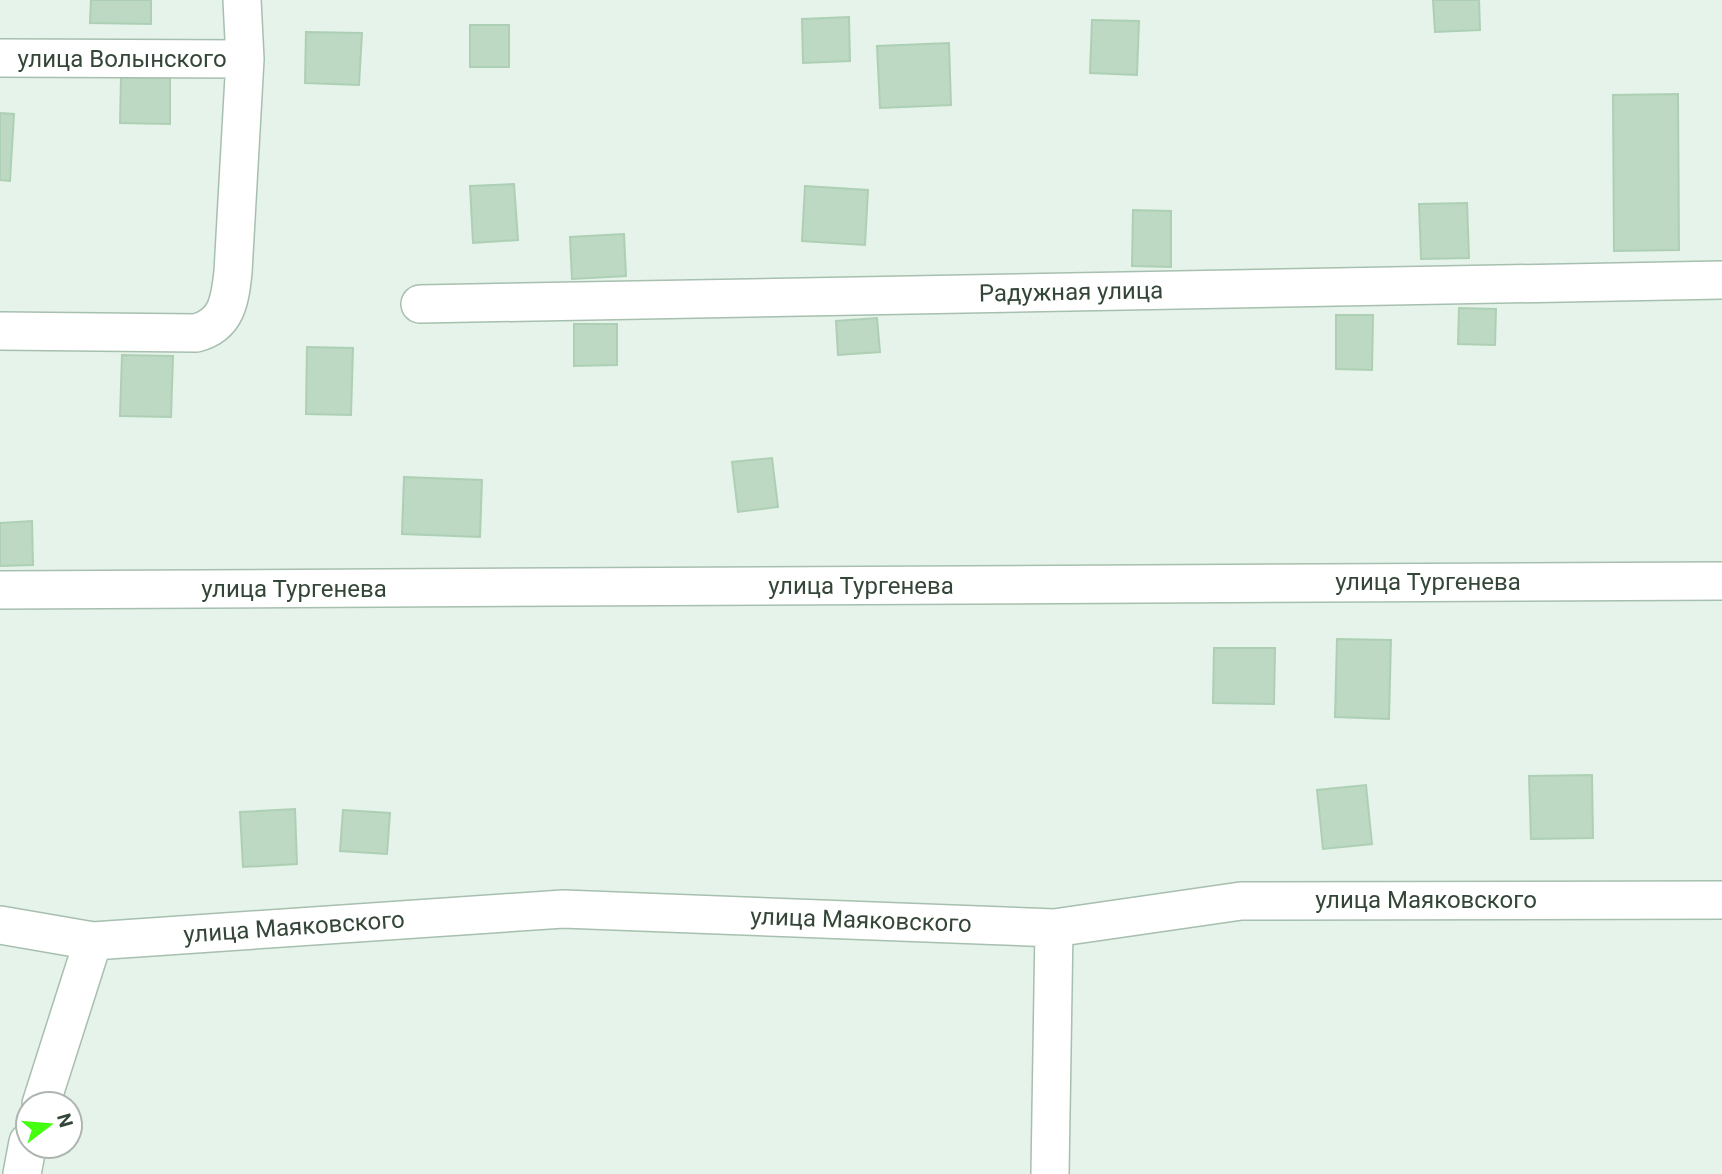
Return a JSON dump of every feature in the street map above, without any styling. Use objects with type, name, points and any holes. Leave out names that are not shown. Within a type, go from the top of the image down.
[{"type":"street","points":[[0,331],[196,332],[211,329],[222,319],[231,295],[233,272],[244,59],[242,0]]},
{"type":"street","name":"улица Волынского","points":[[0,58],[244,59]]},
{"type":"street","name":"Радужная улица","points":[[420,304],[1722,280]]},
{"type":"street","name":"улица Тургенева","points":[[0,590],[1722,581]]},
{"type":"street","name":"улица Маяковского","points":[[0,925],[93,941],[563,909],[1054,928],[1241,901],[1722,900]]},
{"type":"street","points":[[1050,1174],[1054,928]]},
{"type":"street","points":[[45,1090],[93,941]]},
{"type":"building","points":[[91,0],[151,0],[151,24],[90,23]]},
{"type":"building","points":[[1433,0],[1479,0],[1480,30],[1435,32]]},
{"type":"building","points":[[849,17],[850,61],[803,63],[802,19]]},
{"type":"building","points":[[1092,20],[1139,21],[1137,75],[1090,73]]},
{"type":"building","points":[[470,25],[509,25],[509,67],[470,67]]},
{"type":"building","points":[[306,32],[362,33],[359,85],[305,83]]},
{"type":"building","points":[[949,43],[951,105],[880,108],[877,46]]},
{"type":"building","points":[[121,77],[170,78],[170,124],[120,123]]},
{"type":"building","points":[[1678,94],[1679,250],[1614,251],[1613,95]]},
{"type":"building","points":[[0,113],[14,114],[10,181],[0,180]]},
{"type":"building","points":[[514,184],[518,240],[473,243],[470,186]]},
{"type":"building","points":[[805,186],[868,190],[865,245],[802,241]]},
{"type":"building","points":[[1467,203],[1469,258],[1421,259],[1419,204]]},
{"type":"building","points":[[1133,210],[1171,211],[1171,267],[1132,266]]},
{"type":"building","points":[[624,234],[626,276],[572,279],[570,237]]},
{"type":"building","points":[[1459,308],[1496,309],[1495,345],[1458,344]]},
{"type":"building","points":[[1336,315],[1373,315],[1372,370],[1336,369]]},
{"type":"building","points":[[877,318],[880,352],[838,355],[836,321]]},
{"type":"building","points":[[574,324],[617,324],[617,365],[574,366]]},
{"type":"building","points":[[307,347],[353,348],[351,415],[306,414]]},
{"type":"building","points":[[122,355],[173,356],[171,417],[120,416]]},
{"type":"building","points":[[772,458],[778,507],[738,512],[732,462]]},
{"type":"building","points":[[404,477],[482,480],[480,537],[402,534]]},
{"type":"building","points":[[32,521],[33,565],[0,566],[0,523]]},
{"type":"building","points":[[1337,639],[1391,640],[1389,719],[1335,717]]},
{"type":"building","points":[[1214,648],[1275,648],[1274,704],[1213,703]]},
{"type":"building","points":[[1592,775],[1593,838],[1531,839],[1529,776]]},
{"type":"building","points":[[1366,785],[1372,844],[1323,849],[1317,790]]},
{"type":"building","points":[[295,809],[297,864],[243,867],[240,812]]},
{"type":"building","points":[[343,810],[390,813],[387,854],[340,851]]}]
